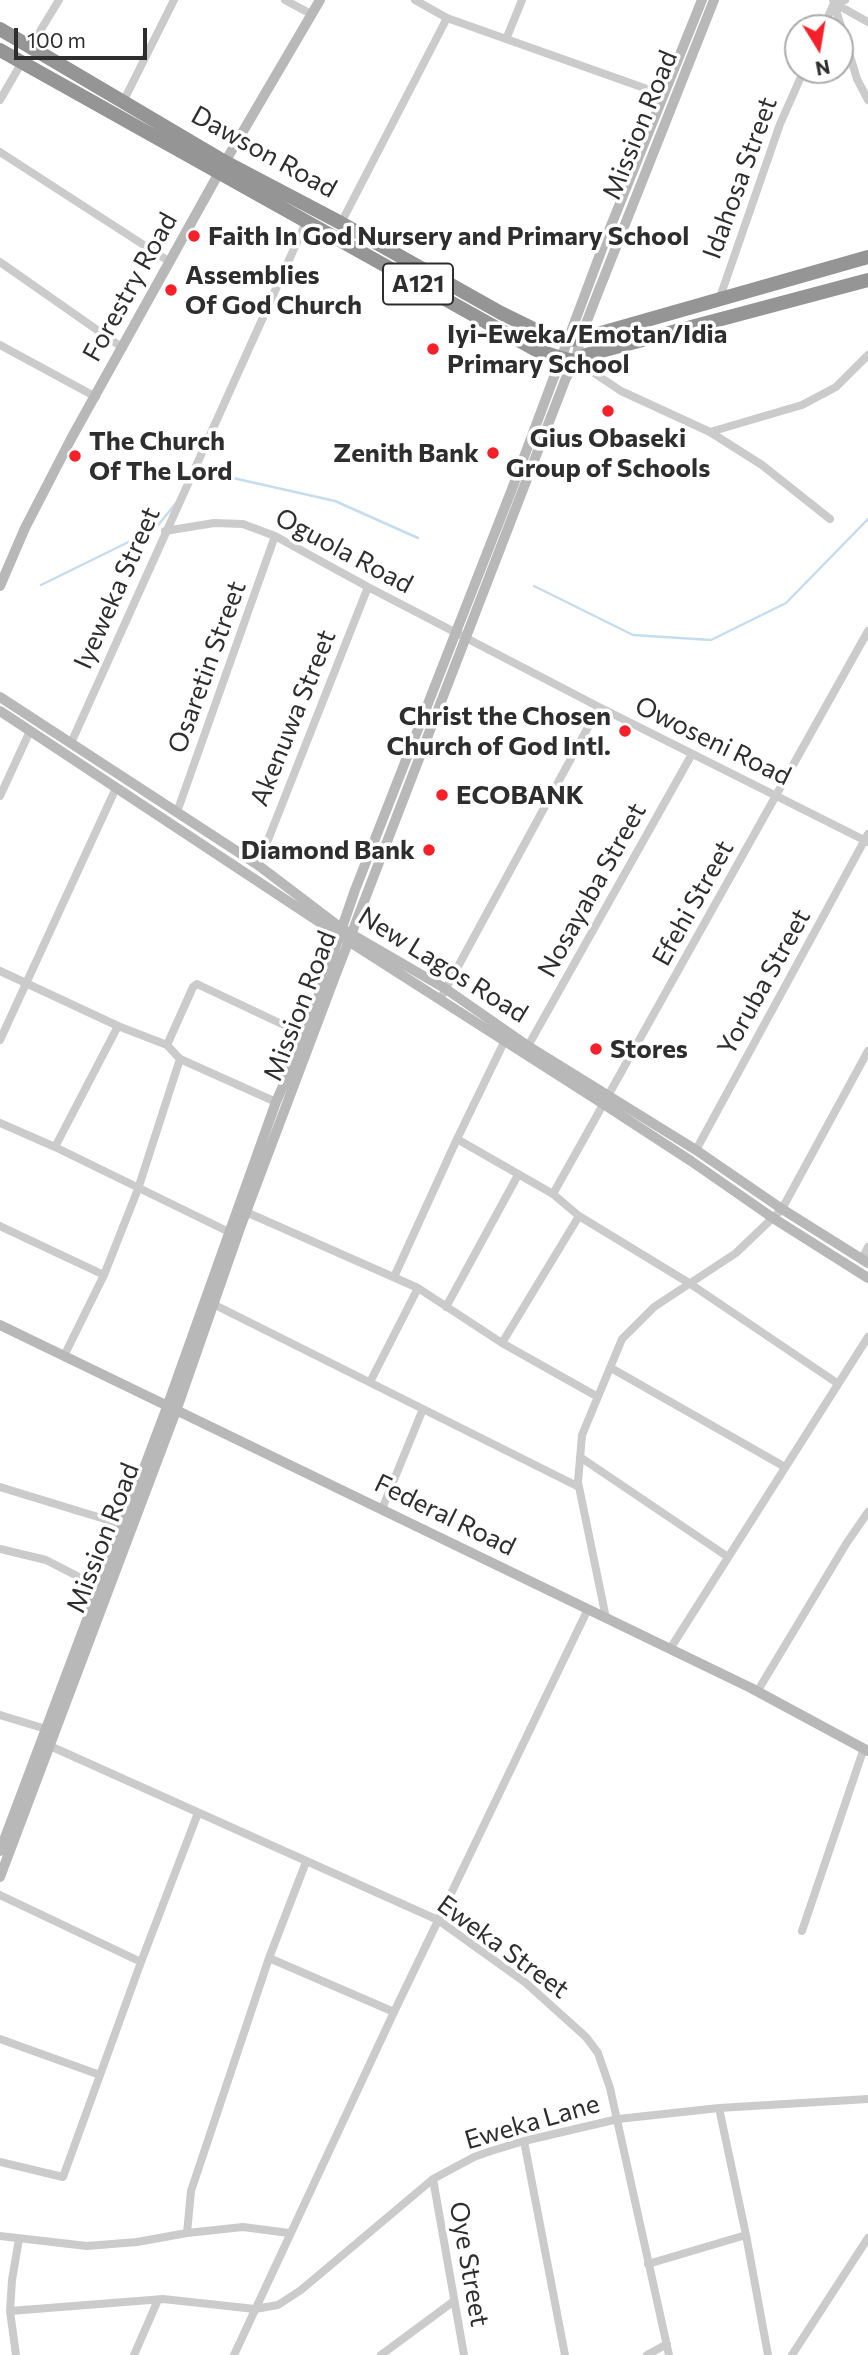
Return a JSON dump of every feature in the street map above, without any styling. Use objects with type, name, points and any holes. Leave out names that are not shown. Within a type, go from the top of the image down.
[{"type":"highway","name":"Dawson Road","points":[[0,29],[124,100],[222,167],[307,220],[538,351],[568,360]]},
{"type":"highway","name":"Dawson Road","points":[[0,50],[222,167],[341,223],[501,313],[546,335],[574,339]]},
{"type":"highway","points":[[574,339],[868,257]]},
{"type":"highway","points":[[568,360],[868,280]]},
{"type":"street","points":[[31,46],[59,0]]},
{"type":"street","points":[[124,100],[174,0]]},
{"type":"street","points":[[285,0],[311,14]]},
{"type":"street","name":"Forestry Road","points":[[0,586],[25,528],[96,397],[222,167],[320,0]]},
{"type":"street","points":[[415,0],[447,18],[507,37],[664,95]]},
{"type":"street","points":[[507,37],[522,0]]},
{"type":"street","name":"Mission Road","points":[[0,1851],[121,1524],[172,1409],[229,1232],[275,1102],[345,935],[568,360],[608,233],[702,0]]},
{"type":"street","name":"Mission Road","points":[[574,339],[714,0]]},
{"type":"street","points":[[832,1],[845,0]]},
{"type":"street","points":[[832,1],[868,22]]},
{"type":"street","points":[[832,1],[857,79],[868,100]]},
{"type":"street","points":[[341,223],[447,18]]},
{"type":"street","points":[[0,100],[22,62]]},
{"type":"street","name":"Idahosa Street","points":[[718,301],[780,124],[798,84]]},
{"type":"street","points":[[0,152],[170,262]]},
{"type":"street","name":"Iyeweka Street","points":[[71,743],[307,220]]},
{"type":"street","points":[[0,262],[124,348]]},
{"type":"street","points":[[0,345],[96,397]]},
{"type":"street","points":[[710,432],[802,405],[835,387],[868,355]]},
{"type":"street","points":[[568,360],[621,391],[710,432],[762,465],[830,519]]},
{"type":"street","name":"Oguola Road","points":[[165,531],[214,523],[243,524],[275,536],[461,635]]},
{"type":"street","name":"Osaretin Street","points":[[177,812],[275,536]]},
{"type":"street","name":"Akenuwa Street","points":[[258,865],[368,587]]},
{"type":"street","name":"Efehi Street","points":[[553,1194],[868,631]]},
{"type":"street","name":"Owoseni Road","points":[[461,635],[692,754],[867,839]]},
{"type":"street","name":"New Lagos Road","points":[[0,697],[258,865],[345,935],[446,989],[507,1037],[528,1046],[773,1218],[868,1278]]},
{"type":"street","points":[[440,1000],[599,707]]},
{"type":"street","name":"New Lagos Road","points":[[0,711],[345,935],[440,1000],[696,1150],[782,1209],[865,1261]]},
{"type":"street","points":[[0,796],[30,731]]},
{"type":"street","name":"Nosayaba Street","points":[[528,1046],[692,754]]},
{"type":"street","points":[[0,1040],[116,788]]},
{"type":"street","name":"Yoruba Street","points":[[696,1150],[867,839]]},
{"type":"street","name":"Mission Road","points":[[0,1877],[3,1860],[50,1746],[172,1409],[214,1304],[345,935]]},
{"type":"street","points":[[0,971],[118,1026],[167,1045],[180,1059],[275,1102]]},
{"type":"street","points":[[167,1045],[193,987],[197,984],[305,1035]]},
{"type":"street","points":[[55,1147],[118,1026]]},
{"type":"street","points":[[394,1278],[507,1037]]},
{"type":"street","points":[[606,1618],[579,1487],[580,1457],[582,1435],[622,1339],[654,1307],[736,1253],[782,1209],[868,1051]]},
{"type":"street","points":[[64,1356],[104,1275],[138,1189],[180,1059]]},
{"type":"street","points":[[0,1123],[229,1232]]},
{"type":"street","points":[[457,1139],[553,1194],[579,1216],[689,1283],[837,1383]]},
{"type":"street","points":[[446,1307],[519,1174]]},
{"type":"street","points":[[246,1212],[418,1288],[502,1343],[598,1397]]},
{"type":"street","points":[[502,1343],[579,1216]]},
{"type":"street","points":[[0,1226],[104,1275]]},
{"type":"street","points":[[865,1261],[868,1247]]},
{"type":"street","points":[[370,1382],[418,1288]]},
{"type":"street","points":[[214,1304],[579,1487]]},
{"type":"street","name":"Federal Road","points":[[0,1325],[670,1649],[866,1750]]},
{"type":"street","points":[[670,1649],[868,1337]]},
{"type":"street","points":[[611,1368],[785,1467]]},
{"type":"street","points":[[382,1509],[423,1409]]},
{"type":"street","points":[[580,1457],[728,1557]]},
{"type":"street","points":[[0,1487],[121,1524]]},
{"type":"street","points":[[757,1692],[868,1512]]},
{"type":"street","points":[[0,1549],[46,1560],[79,1577],[96,1592]]},
{"type":"street","points":[[234,2355],[289,2233],[588,1609]]},
{"type":"street","points":[[0,1714],[46,1729]]},
{"type":"street","name":"Eweka Street","points":[[50,1746],[438,1920],[526,1983],[586,2037],[605,2068],[669,2355]]},
{"type":"street","points":[[802,1931],[866,1750]]},
{"type":"street","points":[[0,2162],[63,2177],[198,1813]]},
{"type":"street","points":[[187,2233],[191,2192],[269,1958],[306,1862]]},
{"type":"street","points":[[0,1895],[141,1962]]},
{"type":"street","points":[[269,1958],[394,2012]]},
{"type":"street","points":[[0,2039],[100,2075]]},
{"type":"street","name":"Eweka Lane","points":[[255,2309],[278,2305],[301,2290],[433,2179],[474,2157],[524,2141],[618,2119],[719,2108],[868,2099]]},
{"type":"street","points":[[719,2108],[768,2355]]},
{"type":"street","points":[[524,2141],[565,2355]]},
{"type":"street","name":"Oye Street","points":[[433,2179],[464,2355]]},
{"type":"street","points":[[0,2236],[87,2246],[243,2227],[289,2233]]},
{"type":"street","points":[[648,2264],[746,2235]]},
{"type":"street","points":[[792,2355],[868,2238]]},
{"type":"street","points":[[16,2355],[10,2311],[19,2239]]},
{"type":"street","points":[[10,2311],[158,2300],[255,2309]]},
{"type":"street","points":[[134,2355],[158,2300]]},
{"type":"street","points":[[381,2355],[454,2301]]},
{"type":"street","points":[[647,2355],[667,2344]]},
{"type":"waterway","points":[[193,481],[202,471],[335,501],[418,538]]},
{"type":"waterway","points":[[41,585],[155,529],[176,503]]},
{"type":"waterway","points":[[534,586],[633,635],[711,640],[786,603],[868,519]]},
{"type":"place","name":"Faith In God Nursery and Primary School","points":[[194,236]]},
{"type":"place","name":"Assemblies Of God Church","points":[[171,290]]},
{"type":"place","name":"Iyi-Eweka/Emotan/Idia Primary School","points":[[433,349]]},
{"type":"place","name":"Gius Obaseki Group of Schools","points":[[608,411]]},
{"type":"place","name":"Zenith Bank","points":[[493,453]]},
{"type":"place","name":"The Church Of The Lord","points":[[75,456]]},
{"type":"place","name":"Christ the Chosen Church of God Intl.","points":[[625,731]]},
{"type":"place","name":"ECOBANK","points":[[442,795]]},
{"type":"place","name":"Diamond Bank","points":[[429,850]]},
{"type":"place","name":"Stores","points":[[596,1049]]}]
